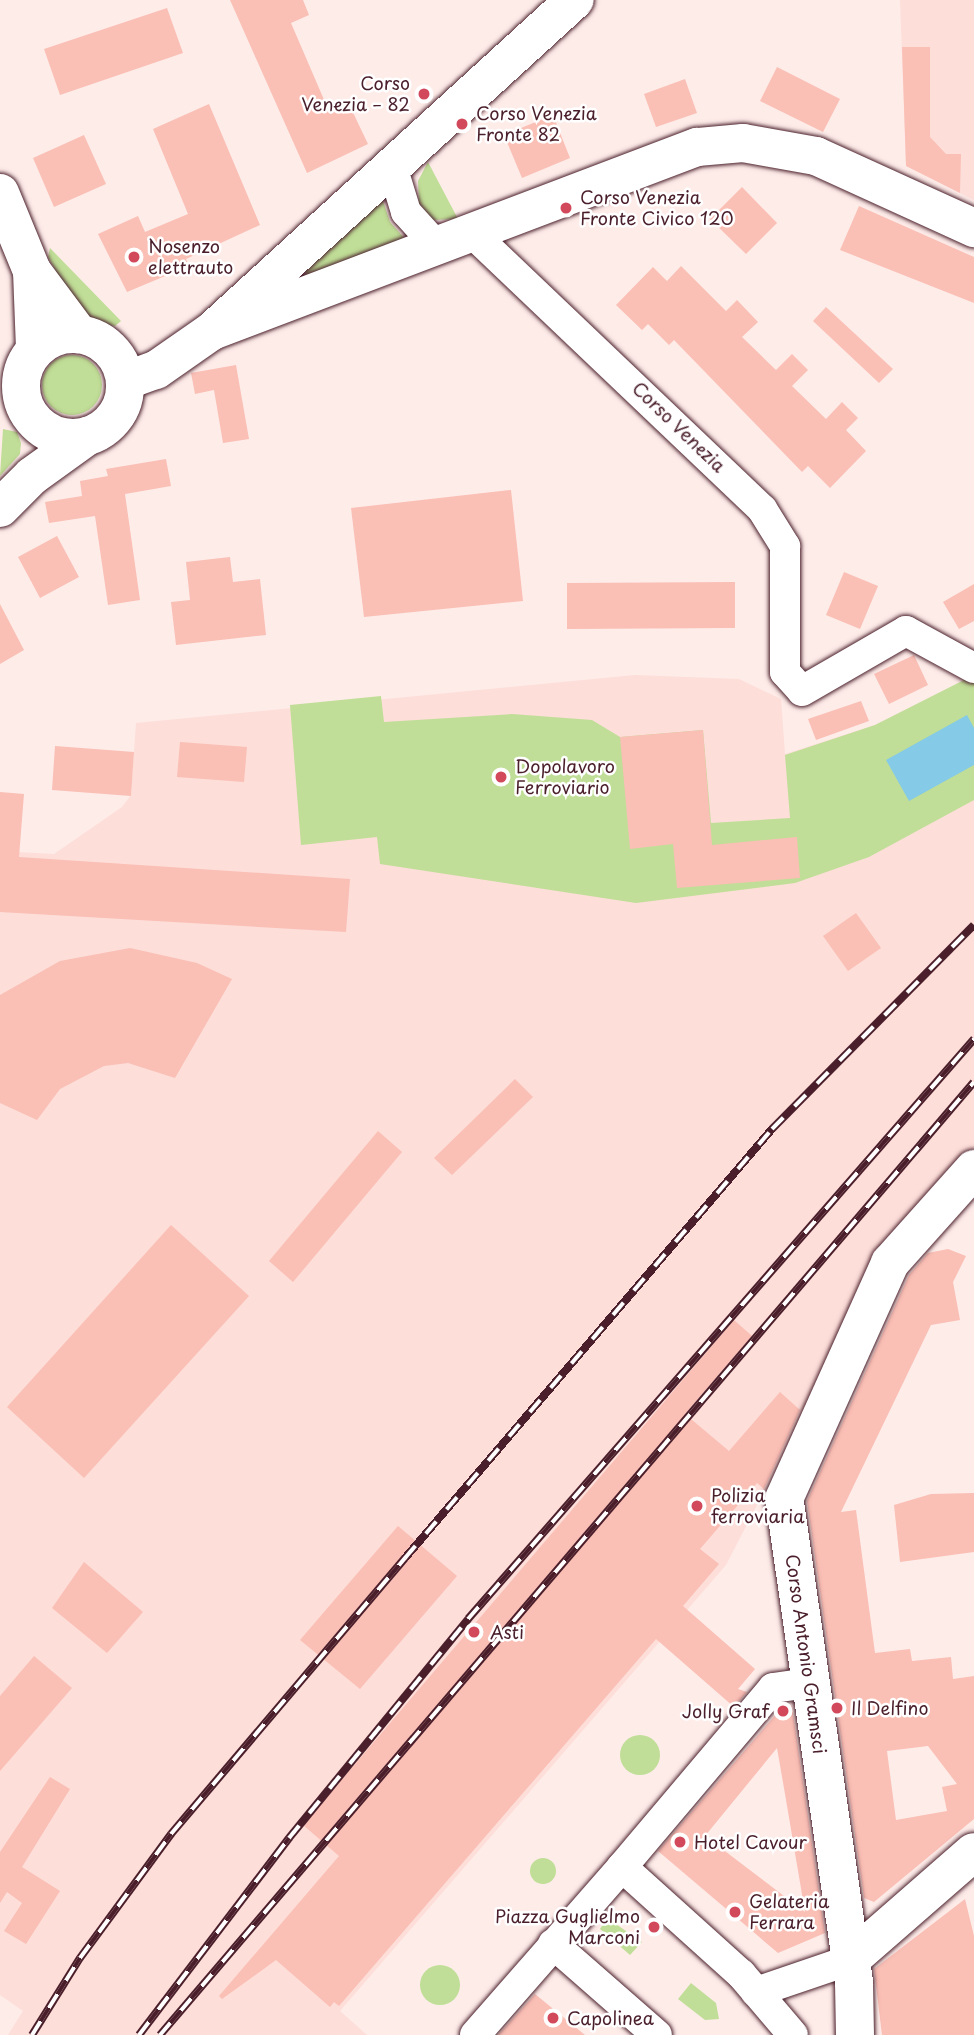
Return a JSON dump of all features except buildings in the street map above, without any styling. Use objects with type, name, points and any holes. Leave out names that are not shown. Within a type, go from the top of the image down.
[{"type":"main road","points":[[125,381],[156,370],[212,331],[574,0]]},
{"type":"main road","points":[[212,331],[666,155],[743,143],[816,156],[974,228]]},
{"type":"main road","points":[[0,193],[32,271],[79,334],[110,350],[125,381],[116,415],[32,476],[0,508]]},
{"type":"main road","points":[[32,271],[35,350],[21,391],[40,426],[32,476]]},
{"type":"main road","points":[[35,350],[61,336],[79,334]]},
{"type":"main road","points":[[40,426],[71,438],[89,435]]},
{"type":"main road","name":"Corso Antonio Gramsci","points":[[855,2035],[852,1971],[784,1499],[890,1263],[974,1170]]},
{"type":"main road","points":[[827,2035],[852,1971],[974,1852]]},
{"type":"street","name":"Corso Venezia","points":[[392,166],[406,212],[453,238],[762,509],[785,547],[785,672],[802,691],[906,631],[974,668]]},
{"type":"street","points":[[475,2035],[774,1688],[810,1683]]},
{"type":"street","points":[[622,1867],[756,1992],[779,2031]]},
{"type":"street","points":[[553,1944],[657,2035]]},
{"type":"street","points":[[756,1992],[852,1971]]},
{"type":"shaded area","points":[[900,0],[974,0],[974,200],[906,166]]},
{"type":"shaded area","name":"Asti","points":[[635,675],[739,679],[781,699],[785,754],[875,725],[970,677],[974,680],[974,1147],[895,1239],[726,1565],[340,2011],[367,2035],[8,2035],[23,2011],[0,1995],[0,851],[54,854],[122,807],[131,795],[136,723]]},
{"type":"green space","points":[[428,162],[458,219],[433,220],[419,203],[418,181]]},
{"type":"green space","points":[[382,198],[390,222],[407,241],[313,277],[306,275],[306,267]]},
{"type":"green space","points":[[50,248],[121,321],[115,326],[100,324],[80,314],[48,257]]},
{"type":"green space","points":[[66,355],[78,355],[97,368],[102,385],[100,397],[89,410],[78,415],[66,415],[47,402],[42,391],[42,379],[55,360]]},
{"type":"green space","points":[[3,429],[17,432],[21,443],[20,454],[0,476]]},
{"type":"green space","name":"Dopolavoro Ferroviario","points":[[970,677],[974,680],[974,800],[869,857],[795,883],[636,903],[380,864],[377,837],[301,845],[290,705],[381,696],[384,722],[512,714],[592,720],[620,737],[703,730],[711,823],[790,818],[785,755],[875,725]]},
{"type":"green space","points":[[640,1735],[654,1741],[660,1755],[654,1769],[640,1775],[626,1769],[620,1755],[626,1741]]},
{"type":"green space","points":[[543,1858],[552,1862],[556,1871],[552,1880],[543,1884],[534,1880],[530,1871],[534,1862]]},
{"type":"green space","points":[[607,1918],[642,1942],[630,1955],[600,1929]]},
{"type":"green space","points":[[440,1965],[454,1971],[460,1985],[454,1999],[440,2005],[426,1999],[420,1985],[426,1971]]},
{"type":"green space","points":[[691,1983],[716,2003],[719,2019],[705,2020],[678,1999]]},
{"type":"water","points":[[967,715],[974,728],[974,765],[909,801],[886,760]]},
{"type":"railway","points":[[32,2035],[80,1958],[171,1834],[405,1558],[772,1129],[974,925]]},
{"type":"railway","points":[[139,2035],[289,1838],[468,1619],[974,1039]]},
{"type":"railway","points":[[160,2035],[974,1082]]},
{"type":"place","name":"Corso Venezia – 82","points":[[424,94]]},
{"type":"place","name":"Corso Venezia Fronte 82","points":[[462,124]]},
{"type":"place","name":"Corso Venezia Fronte Civico 120","points":[[566,208]]},
{"type":"place","name":"Nosenzo elettrauto","points":[[134,257]]},
{"type":"place","name":"Dopolavoro Ferroviario","points":[[501,777]]},
{"type":"place","name":"Polizia ferroviaria","points":[[697,1506]]},
{"type":"place","name":"Asti","points":[[474,1632]]},
{"type":"place","name":"Il Delfino","points":[[837,1708]]},
{"type":"place","name":"Jolly Graf","points":[[783,1711]]},
{"type":"place","name":"Hotel Cavour","points":[[680,1842]]},
{"type":"place","name":"Gelateria Ferrara","points":[[735,1912]]},
{"type":"place","name":"Piazza Guglielmo Marconi","points":[[654,1927]]},
{"type":"place","name":"Capolinea","points":[[553,2018]]}]
